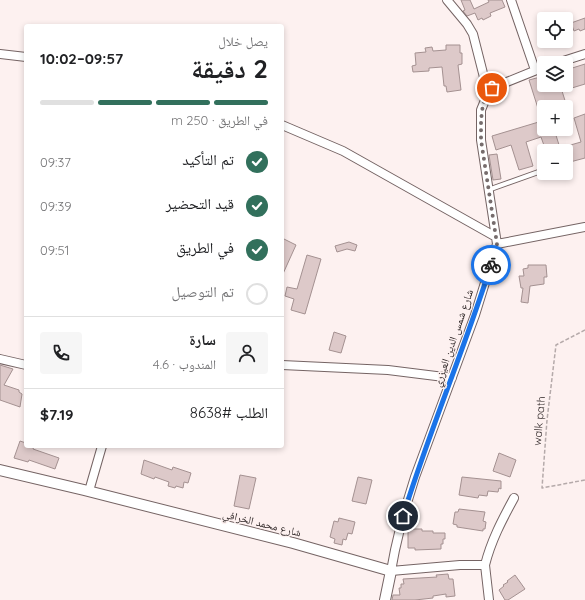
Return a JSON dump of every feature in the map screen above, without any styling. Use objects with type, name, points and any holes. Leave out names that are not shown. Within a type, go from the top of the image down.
[{"type":"street","points":[[447,0],[474,34],[488,93],[497,85],[535,70],[511,0]]},
{"type":"street","points":[[0,54],[24,57]]},
{"type":"street","points":[[573,58],[585,54]]},
{"type":"street","name":"شارع شمس الدين العيزري","points":[[385,600],[403,516],[413,483],[477,308],[496,241],[481,140],[481,110],[488,93]]},
{"type":"street","points":[[284,126],[343,151],[496,241],[585,227]]},
{"type":"street","points":[[0,359],[24,365]]},
{"type":"street","points":[[284,365],[388,370],[452,378]]},
{"type":"street","points":[[89,491],[101,448]]},
{"type":"street","name":"شارع محمد الخرافي","points":[[0,470],[293,543],[391,571],[460,565],[485,565]]},
{"type":"street","points":[[489,600],[485,565],[496,531],[514,498]]},
{"type":"lane","points":[[488,190],[537,172]]},
{"type":"path","name":"walk path","points":[[585,330],[556,345],[547,420],[542,488],[585,480]]},
{"type":"building","points":[[461,0],[470,0],[474,9],[489,2],[488,0],[502,0],[505,7],[490,13],[491,16],[483,20],[482,18],[478,20],[475,13],[467,16],[463,11],[465,10]]},
{"type":"building","points":[[585,18],[585,29],[574,31],[573,22]]},
{"type":"building","points":[[446,45],[460,45],[462,64],[458,65],[461,90],[447,92],[446,86],[444,86],[442,67],[429,68],[429,71],[413,72],[412,66],[416,65],[415,53],[426,52],[425,48],[432,47],[433,51],[446,50]]},
{"type":"building","points":[[585,64],[585,84],[573,88],[573,68]]},
{"type":"building","points":[[537,78],[537,92],[562,92],[565,100],[537,100],[537,105],[529,80]]},
{"type":"building","points":[[585,114],[585,158],[573,161],[573,144],[581,142],[574,118]]},
{"type":"building","points":[[537,122],[537,136],[556,136],[559,144],[544,144],[541,137],[526,142],[533,166],[519,170],[511,145],[496,150],[492,136]]},
{"type":"building","points":[[497,154],[501,179],[493,180],[489,155]]},
{"type":"building","points":[[284,239],[296,245],[284,272]]},
{"type":"building","points":[[349,242],[357,245],[355,251],[347,249],[337,252],[335,246]]},
{"type":"building","points":[[307,255],[321,259],[305,314],[291,310],[294,299],[285,296],[287,287],[297,289]]},
{"type":"building","points":[[528,265],[546,265],[547,277],[544,277],[544,284],[530,286],[528,303],[521,302],[523,288],[521,288],[519,276],[524,276],[523,269],[528,268]]},
{"type":"building","points":[[334,332],[346,336],[341,353],[329,350]]},
{"type":"building","points":[[0,365],[13,369],[4,385],[19,390],[22,394],[20,407],[0,400]]},
{"type":"building","points":[[20,441],[24,442],[24,448],[33,448],[59,458],[55,469],[29,460],[28,462],[14,458]]},
{"type":"building","points":[[499,453],[516,460],[510,477],[493,471]]},
{"type":"building","points":[[144,460],[172,470],[173,467],[191,473],[188,483],[184,482],[183,488],[176,486],[175,488],[168,486],[169,482],[155,477],[154,479],[141,474]]},
{"type":"building","points":[[240,475],[256,478],[249,509],[234,506]]},
{"type":"building","points":[[358,477],[372,480],[366,504],[352,501]]},
{"type":"building","points":[[462,477],[501,481],[501,489],[499,488],[498,492],[488,491],[487,496],[479,495],[478,498],[459,495]]},
{"type":"building","points":[[459,509],[485,512],[483,521],[486,522],[485,529],[483,529],[483,531],[457,527],[457,525],[453,524],[455,512],[458,512]]},
{"type":"building","points":[[339,518],[355,522],[352,534],[348,533],[346,540],[343,539],[342,545],[334,543],[335,539],[330,537],[334,521],[338,522]]},
{"type":"building","points":[[408,529],[422,529],[422,531],[433,531],[433,533],[445,533],[445,539],[443,539],[443,544],[441,544],[441,549],[415,550],[415,548],[408,548]]},
{"type":"building","points":[[448,574],[449,579],[453,579],[455,596],[446,597],[446,594],[433,596],[433,598],[415,600],[392,600],[393,595],[400,595],[399,588],[401,588],[401,584],[404,584],[403,579],[437,577],[436,575]]},
{"type":"building","points":[[515,575],[525,589],[508,600],[505,600],[499,590]]},
{"type":"way so far","points":[[491,265],[497,244],[481,140],[481,110],[488,93],[492,88]]},
{"type":"route","points":[[403,516],[415,477],[475,315],[491,265]]}]
